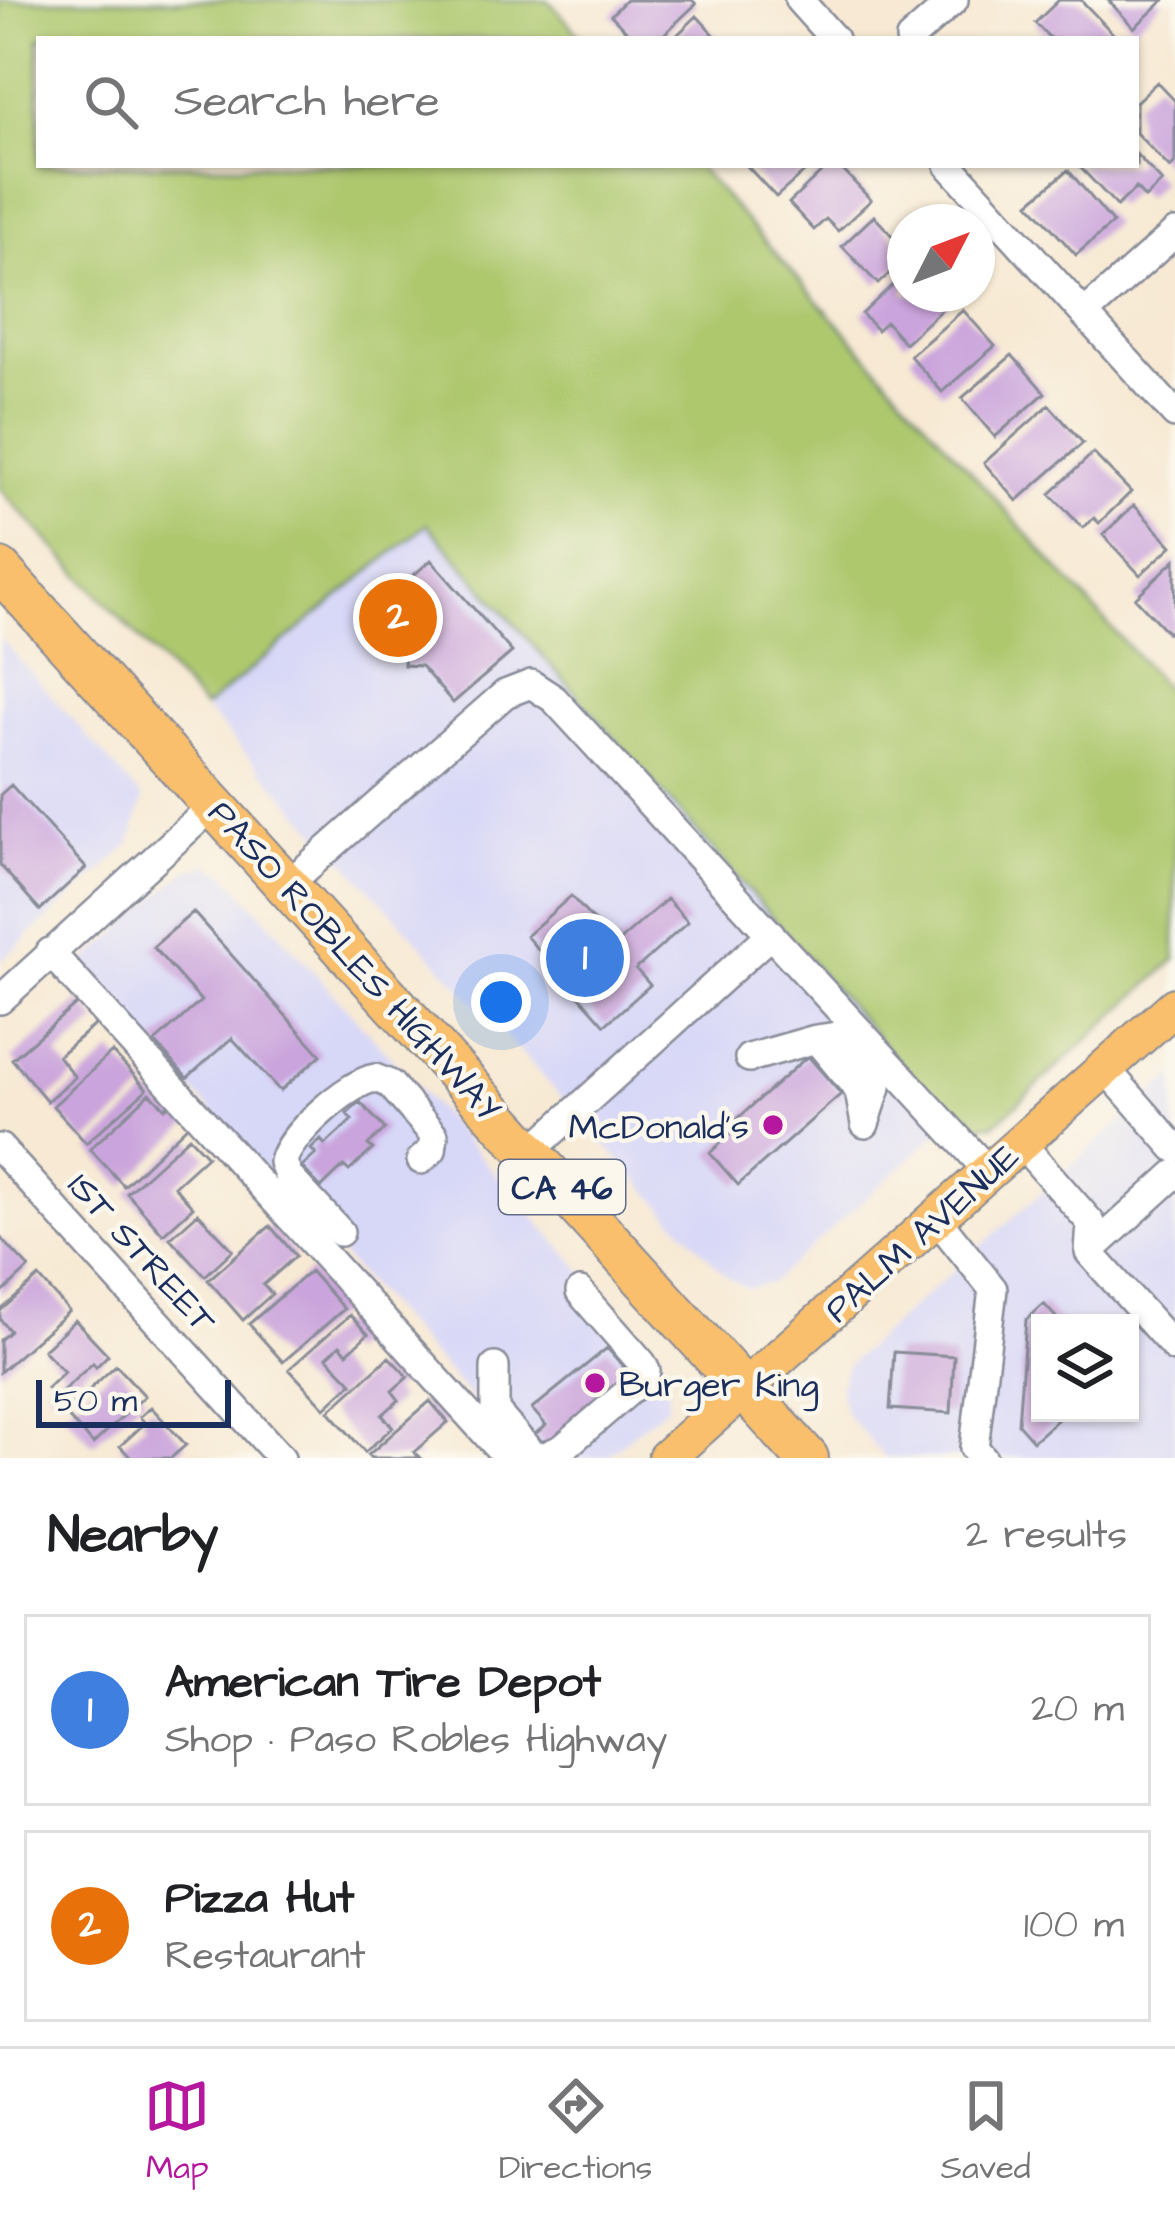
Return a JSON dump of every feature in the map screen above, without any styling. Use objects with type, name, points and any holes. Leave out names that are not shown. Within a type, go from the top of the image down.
[{"type":"highway","name":"PASO ROBLES HIGHWAY","points":[[0,571],[807,1458]]},
{"type":"main road","name":"PALM AVENUE","points":[[666,1458],[1106,1069],[1168,1026]]},
{"type":"street","points":[[799,0],[831,36]]},
{"type":"street","points":[[913,36],[954,0]]},
{"type":"street","points":[[952,168],[1175,414]]},
{"type":"street","points":[[1084,314],[1175,233]]},
{"type":"street","points":[[287,885],[505,694],[531,684],[554,699],[988,1172]]},
{"type":"street","points":[[0,1000],[214,805]]},
{"type":"street","points":[[530,1152],[771,934]]},
{"type":"street","points":[[50,952],[508,1458]]},
{"type":"street","points":[[749,1058],[816,1040]]},
{"type":"street","points":[[1106,1069],[1175,1148]]},
{"type":"street","points":[[340,1232],[288,1175],[283,1162],[290,1142],[352,1087],[375,1078],[390,1084],[434,1135],[432,1150],[421,1160]]},
{"type":"street","points":[[1021,1143],[1091,1223],[1089,1252],[1175,1348]]},
{"type":"street","name":"1ST STREET","points":[[0,1148],[281,1458]]},
{"type":"street","points":[[1089,1252],[1175,1174]]},
{"type":"street","points":[[936,1219],[994,1289],[974,1448],[983,1458]]},
{"type":"street","points":[[495,1366],[495,1412],[532,1454],[554,1454],[643,1379],[646,1369],[580,1292]]},
{"type":"shaded area","points":[[426,524],[951,1122],[771,1283],[748,1288],[727,1277],[204,708]]},
{"type":"shaded area","points":[[0,638],[143,799],[130,845],[0,962]]},
{"type":"shaded area","points":[[208,865],[226,874],[669,1367],[667,1406],[604,1458],[525,1458],[80,966],[187,870]]},
{"type":"shaded area","points":[[1175,1074],[1175,1458],[885,1458],[845,1413],[839,1388],[847,1365]]},
{"type":"green space","points":[[0,0],[548,0],[580,36],[36,36],[36,168],[699,168],[1175,699],[1175,960],[995,1124],[951,1122],[427,524],[204,708],[0,489]]},
{"type":"building","points":[[626,0],[692,0],[696,4],[662,36],[631,36],[611,15]]},
{"type":"building","points":[[1059,0],[1081,0],[1115,36],[1048,36],[1035,23]]},
{"type":"building","points":[[1108,0],[1164,0],[1134,28]]},
{"type":"building","points":[[697,16],[715,36],[676,36]]},
{"type":"building","points":[[1157,82],[1175,101],[1175,163],[1170,168],[1139,136],[1139,99]]},
{"type":"building","points":[[1139,157],[1162,182],[1145,198],[1136,188],[1117,206],[1081,168],[1139,168]]},
{"type":"building","points":[[749,168],[809,168],[776,197]]},
{"type":"building","points":[[826,168],[841,168],[871,200],[838,231],[826,219],[814,230],[789,203]]},
{"type":"building","points":[[1068,170],[1113,223],[1076,255],[1029,203]]},
{"type":"building","points":[[874,216],[887,230],[887,276],[878,284],[842,246]]},
{"type":"building","points":[[887,290],[887,312],[939,312],[905,343],[886,322],[877,330],[862,314]]},
{"type":"building","points":[[961,312],[995,346],[942,392],[910,356]]},
{"type":"building","points":[[1012,355],[1045,393],[995,437],[962,398]]},
{"type":"building","points":[[1049,405],[1083,443],[1017,501],[984,463]]},
{"type":"building","points":[[1093,453],[1131,492],[1099,523],[1094,518],[1083,528],[1050,494]]},
{"type":"building","points":[[1134,505],[1172,546],[1140,575],[1103,535]]},
{"type":"building","points":[[431,560],[512,652],[453,703],[421,666],[404,665],[405,649],[372,611]]},
{"type":"building","points":[[1175,560],[1175,626],[1168,633],[1135,598]]},
{"type":"building","points":[[11,785],[86,868],[40,910],[0,865],[0,795]]},
{"type":"building","points":[[571,896],[615,945],[667,899],[688,922],[636,969],[650,985],[605,1025],[526,936]]},
{"type":"building","points":[[193,912],[321,1055],[280,1091],[232,1038],[187,1078],[155,1042],[201,1001],[153,947]]},
{"type":"building","points":[[80,1001],[98,1022],[58,1056],[75,1077],[47,1101],[12,1059]]},
{"type":"building","points":[[112,1052],[147,1089],[86,1143],[53,1106]]},
{"type":"building","points":[[808,1056],[841,1094],[738,1185],[710,1153],[739,1126],[735,1121]]},
{"type":"building","points":[[150,1093],[165,1108],[171,1103],[190,1123],[124,1186],[90,1149]]},
{"type":"building","points":[[360,1102],[385,1129],[368,1145],[373,1149],[349,1171],[344,1166],[321,1188],[302,1167],[316,1154],[311,1149],[321,1140],[325,1145],[352,1120],[347,1114]]},
{"type":"building","points":[[189,1137],[207,1156],[174,1186],[193,1207],[163,1234],[127,1193]]},
{"type":"building","points":[[198,1213],[233,1250],[205,1276],[170,1238]]},
{"type":"building","points":[[270,1226],[296,1256],[263,1285],[272,1294],[243,1320],[208,1280]]},
{"type":"building","points":[[0,1237],[29,1268],[0,1295]]},
{"type":"building","points":[[310,1271],[344,1309],[283,1362],[249,1324]]},
{"type":"building","points":[[39,1277],[69,1311],[0,1372],[0,1340],[10,1331],[0,1311]]},
{"type":"building","points":[[1044,1304],[1053,1314],[1033,1314]]},
{"type":"building","points":[[350,1315],[368,1334],[347,1353],[340,1345],[327,1357],[352,1383],[325,1408],[289,1369]]},
{"type":"building","points":[[1031,1316],[1031,1422],[1055,1422],[1033,1441],[1018,1424],[1026,1320]]},
{"type":"building","points":[[75,1320],[108,1355],[56,1397],[47,1388],[64,1372],[43,1350]]},
{"type":"building","points":[[607,1348],[636,1381],[550,1450],[535,1434],[546,1425],[532,1409]]},
{"type":"building","points":[[894,1352],[954,1356],[951,1413],[890,1409]]},
{"type":"building","points":[[389,1357],[408,1377],[392,1391],[399,1400],[382,1415],[393,1427],[365,1452],[329,1411]]},
{"type":"building","points":[[116,1365],[145,1396],[93,1444],[64,1413]]},
{"type":"building","points":[[430,1401],[448,1422],[414,1452],[420,1458],[368,1455]]},
{"type":"building","points":[[151,1407],[186,1445],[171,1458],[131,1458],[120,1446],[145,1423],[140,1417]]},
{"type":"place","name":"Pizza Hut","points":[[398,618]]},
{"type":"place","name":"American Tire Depot","points":[[585,958]]},
{"type":"place","name":"McDonald's","points":[[773,1125]]},
{"type":"place","name":"Burger King","points":[[595,1383]]}]
